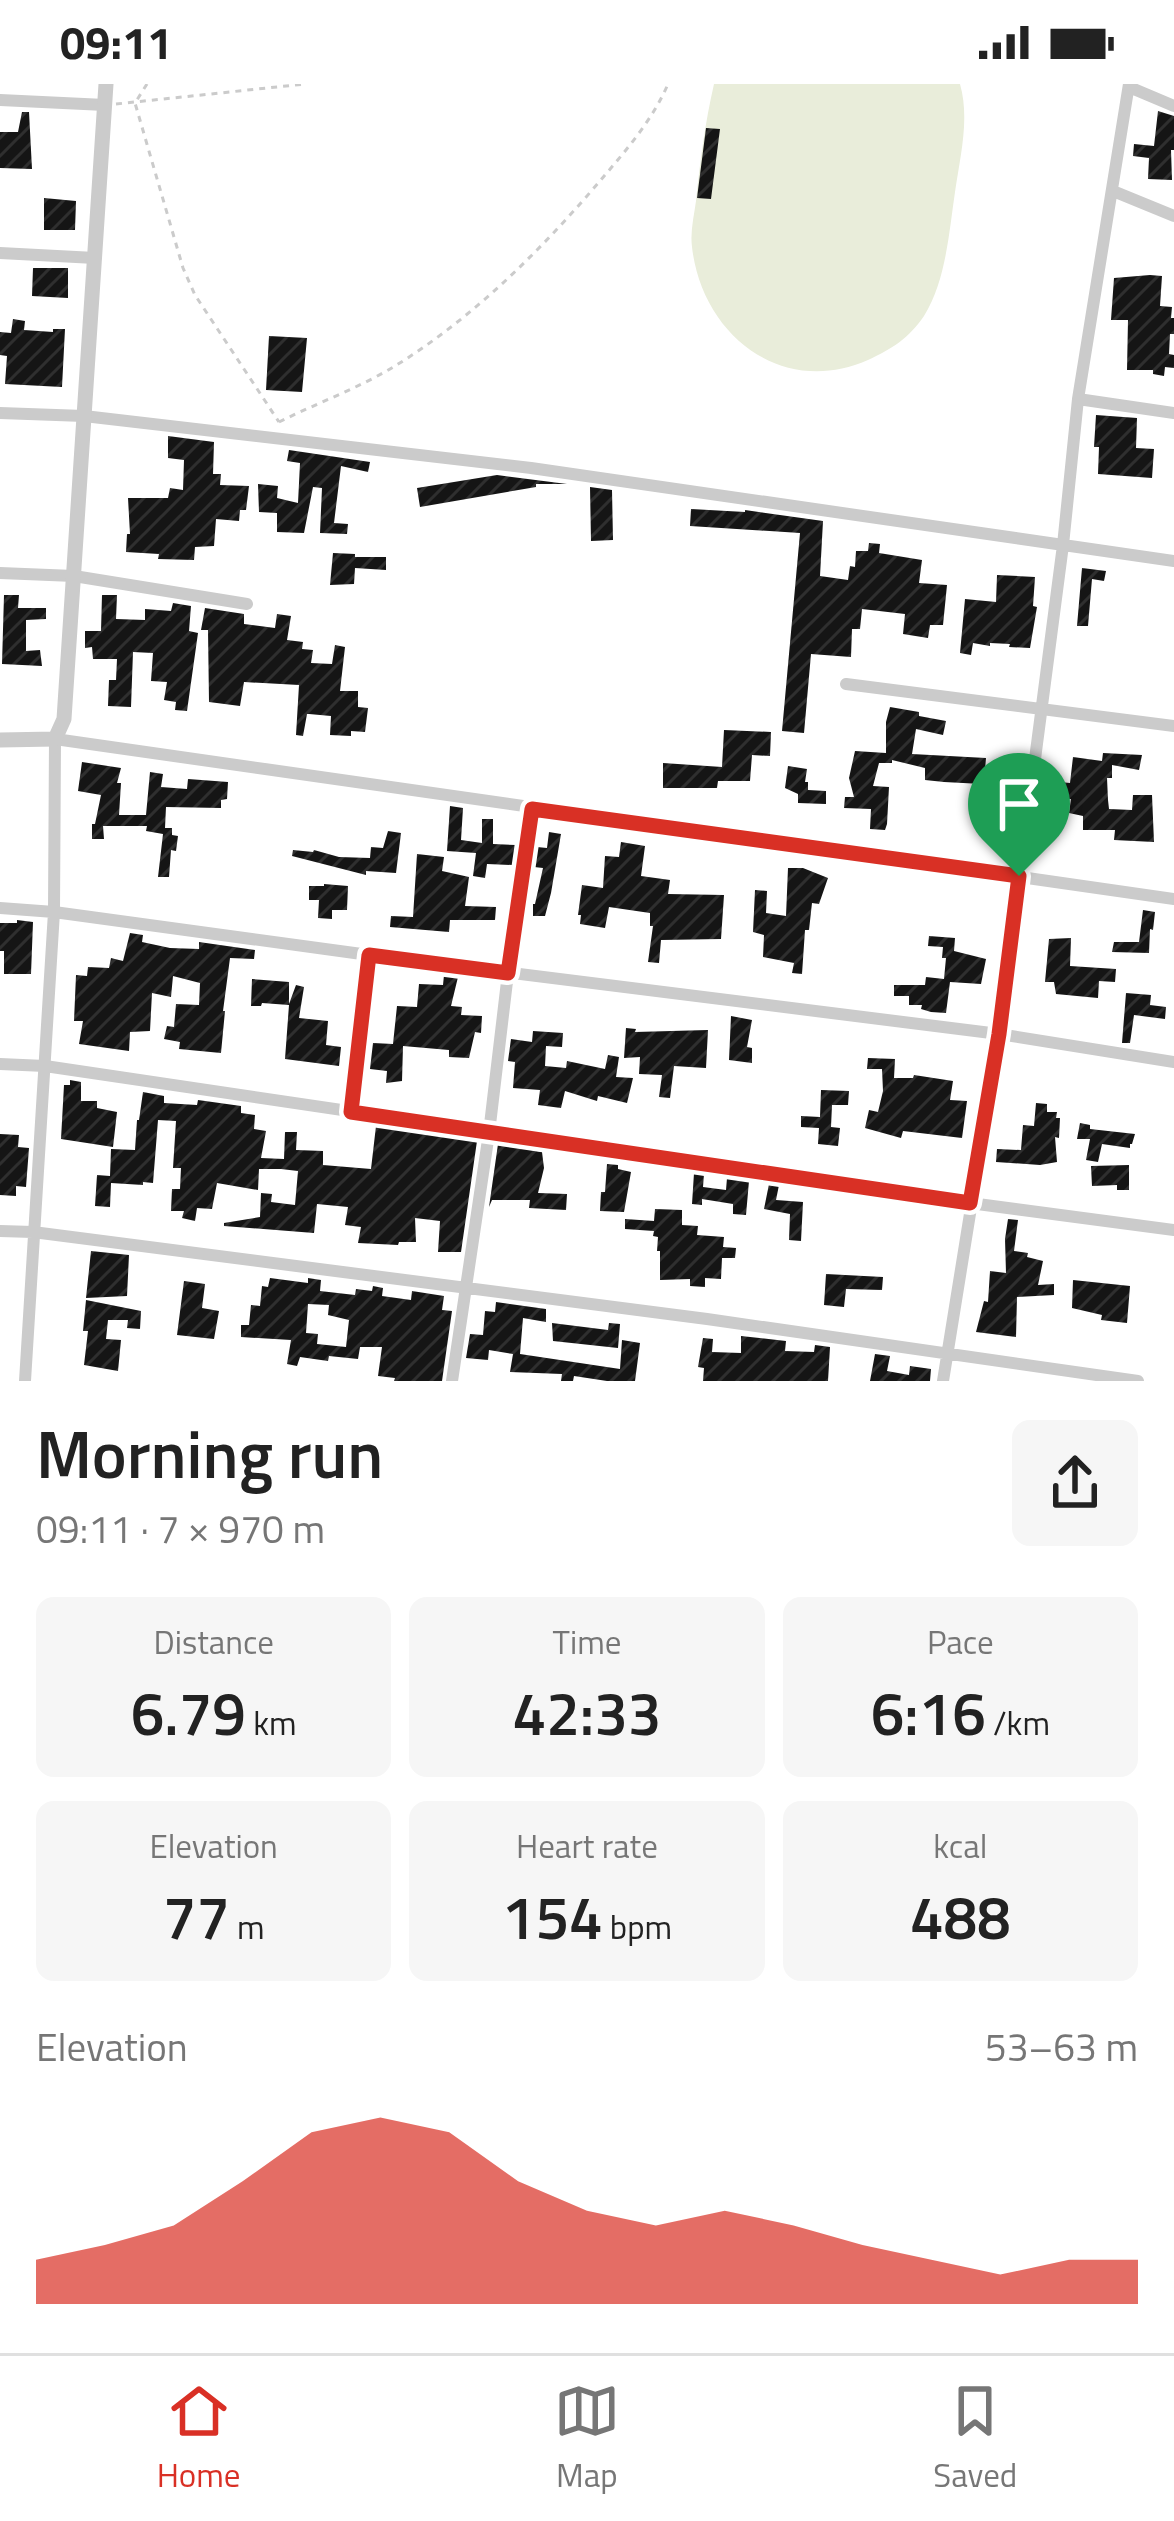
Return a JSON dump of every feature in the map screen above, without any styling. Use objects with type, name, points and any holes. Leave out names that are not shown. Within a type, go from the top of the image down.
[{"type":"street","points":[[25,1381],[54,911],[55,739],[64,718],[106,84]]},
{"type":"street","points":[[944,1381],[999,1034],[1078,399],[1129,85],[1174,106]]},
{"type":"street","points":[[0,100],[105,104]]},
{"type":"street","points":[[1113,191],[1174,216]]},
{"type":"street","points":[[0,253],[95,258]]},
{"type":"street","points":[[1078,399],[1174,413]]},
{"type":"street","points":[[0,413],[84,416],[531,468],[1174,561]]},
{"type":"street","points":[[0,573],[74,576],[248,604]]},
{"type":"street","points":[[846,684],[1174,726]]},
{"type":"street","points":[[0,740],[55,739],[1174,898]]},
{"type":"street","points":[[452,1381],[532,809]]},
{"type":"street","points":[[0,908],[54,911],[999,1034],[1174,1062]]},
{"type":"street","points":[[351,1112],[369,955]]},
{"type":"street","points":[[0,1064],[45,1066],[1174,1230]]},
{"type":"street","points":[[0,1231],[465,1288],[1138,1381]]},
{"type":"path","points":[[147,84],[135,103],[183,268],[195,295],[279,422],[394,366],[466,314],[571,215],[628,147],[668,84]]},
{"type":"path","points":[[135,103],[305,84]]},
{"type":"green space","points":[[714,84],[960,84],[963,138],[942,272],[924,316],[885,352],[836,370],[806,371],[777,364],[729,331],[712,307],[699,279],[692,236]]},
{"type":"building","points":[[1158,111],[1174,116],[1172,180],[1148,179],[1149,158],[1133,156],[1134,144],[1154,146]]},
{"type":"building","points":[[22,112],[29,112],[32,169],[0,168],[0,132],[18,132]]},
{"type":"building","points":[[706,128],[720,129],[711,199],[697,198]]},
{"type":"building","points":[[44,198],[76,201],[75,230],[44,230]]},
{"type":"building","points":[[33,268],[68,268],[68,298],[32,296]]},
{"type":"building","points":[[1162,276],[1160,306],[1172,307],[1174,318],[1169,354],[1174,355],[1174,368],[1165,367],[1164,376],[1153,370],[1127,370],[1128,320],[1111,320],[1114,278]]},
{"type":"building","points":[[13,319],[25,321],[24,330],[65,329],[62,387],[5,384],[7,356],[0,355],[0,332],[11,333]]},
{"type":"building","points":[[269,336],[307,338],[302,392],[266,390]]},
{"type":"building","points":[[1096,415],[1137,418],[1136,448],[1154,449],[1152,478],[1098,474]]},
{"type":"building","points":[[168,436],[214,442],[213,474],[221,474],[220,485],[249,486],[246,510],[240,510],[239,521],[216,519],[214,546],[195,547],[194,560],[126,552],[128,498],[168,498],[170,488],[183,490],[184,460],[168,458]]},
{"type":"building","points":[[289,450],[370,462],[368,472],[341,466],[334,523],[348,524],[347,534],[320,533],[322,488],[313,487],[304,533],[277,532],[277,513],[259,512],[258,484],[278,486],[277,498],[298,503],[300,463],[287,461]]},
{"type":"building","points":[[497,475],[567,484],[536,484],[420,507],[417,488]]},
{"type":"building","points":[[590,487],[612,490],[613,540],[591,541]]},
{"type":"building","points":[[691,509],[745,510],[823,521],[820,576],[848,580],[856,551],[868,551],[869,543],[880,544],[879,553],[922,560],[919,583],[947,585],[943,625],[930,625],[928,638],[903,634],[905,614],[862,609],[860,629],[852,629],[851,657],[811,654],[804,733],[782,731],[800,533],[690,526]]},
{"type":"building","points":[[333,553],[386,557],[386,570],[355,568],[354,584],[330,585]]},
{"type":"building","points":[[1082,568],[1106,571],[1104,581],[1092,579],[1088,626],[1077,626]]},
{"type":"building","points":[[997,575],[1035,577],[1033,606],[1037,607],[1030,648],[973,643],[971,655],[960,653],[965,599],[996,602]]},
{"type":"building","points":[[4,595],[19,595],[18,608],[46,608],[46,619],[26,620],[26,651],[40,650],[42,666],[2,664]]},
{"type":"building","points":[[102,595],[117,595],[116,619],[145,620],[145,609],[171,611],[173,603],[191,606],[189,631],[198,633],[187,711],[175,710],[176,702],[164,700],[167,682],[151,681],[153,653],[133,652],[131,707],[108,706],[109,680],[116,680],[117,659],[93,659],[92,647],[85,648],[85,631],[101,631]]},
{"type":"building","points":[[205,608],[244,614],[244,624],[275,628],[277,614],[291,616],[287,640],[303,642],[302,649],[313,650],[311,663],[332,664],[335,645],[345,647],[340,691],[358,691],[358,707],[368,708],[365,732],[330,735],[331,716],[307,714],[303,736],[296,735],[299,685],[244,682],[240,706],[209,702],[208,630],[201,630]]},
{"type":"building","points":[[890,707],[946,721],[943,735],[916,729],[912,754],[986,758],[985,770],[982,784],[944,782],[925,780],[925,768],[892,760],[879,763],[873,786],[889,787],[887,824],[885,830],[870,829],[871,809],[844,808],[845,797],[854,797],[849,778],[855,751],[886,753]]},
{"type":"building","points":[[724,730],[771,732],[770,756],[752,755],[750,781],[718,781],[717,788],[663,788],[663,763],[722,767]]},
{"type":"building","points":[[1103,753],[1142,755],[1139,770],[1112,765],[1112,778],[1107,778],[1109,809],[1132,810],[1133,795],[1152,795],[1154,842],[1114,840],[1115,830],[1083,830],[1083,816],[1069,813],[1071,799],[1048,798],[1050,781],[1070,783],[1073,757],[1102,761]]},
{"type":"building","points":[[82,762],[121,768],[119,815],[146,815],[150,772],[163,774],[161,787],[187,789],[188,779],[228,782],[227,799],[221,800],[221,808],[166,807],[165,828],[172,828],[172,835],[178,836],[176,851],[171,850],[169,877],[158,877],[163,834],[146,831],[147,826],[103,826],[104,839],[92,839],[101,795],[78,791]]},
{"type":"building","points":[[788,766],[807,769],[808,790],[826,791],[826,804],[798,803],[798,794],[785,788]]},
{"type":"building","points":[[450,806],[463,808],[461,840],[482,843],[482,819],[493,819],[493,844],[516,845],[513,865],[487,864],[485,878],[473,876],[476,853],[447,851]]},
{"type":"building","points":[[388,831],[401,833],[396,873],[366,871],[366,875],[292,856],[293,850],[314,850],[370,858],[371,847],[383,848]]},
{"type":"building","points":[[549,832],[561,834],[551,893],[545,916],[533,916],[543,868],[534,867],[537,847],[547,848]]},
{"type":"building","points":[[621,842],[645,846],[641,876],[670,880],[668,894],[724,895],[721,939],[661,940],[659,963],[648,962],[650,913],[609,907],[605,928],[580,924],[582,885],[603,888],[605,856],[619,857]]},
{"type":"building","points":[[417,854],[444,857],[442,871],[469,877],[465,906],[496,907],[495,920],[450,920],[449,932],[390,927],[391,916],[413,917]]},
{"type":"building","points":[[788,868],[803,868],[828,878],[819,904],[812,903],[802,974],[792,973],[794,963],[763,957],[764,935],[753,932],[755,890],[767,891],[766,913],[786,916]]},
{"type":"building","points":[[309,886],[348,886],[347,910],[332,910],[332,919],[318,918],[319,900],[309,900]]},
{"type":"building","points":[[1143,910],[1155,912],[1149,953],[1112,952],[1114,942],[1139,942]]},
{"type":"building","points":[[33,922],[31,974],[4,974],[0,923]]},
{"type":"building","points":[[130,933],[143,935],[142,942],[170,948],[199,949],[199,942],[255,950],[254,959],[230,958],[221,1053],[179,1049],[180,1042],[164,1039],[167,1026],[174,1027],[176,1004],[199,1005],[200,983],[173,976],[171,997],[152,993],[150,1031],[130,1032],[129,1051],[79,1044],[83,1021],[74,1021],[76,975],[87,976],[88,967],[109,968],[111,958],[123,961]]},
{"type":"building","points":[[929,936],[955,938],[954,951],[986,959],[981,984],[950,982],[946,1013],[909,1005],[909,996],[894,996],[894,985],[925,985],[926,977],[944,979],[943,947],[928,946]]},
{"type":"building","points":[[1071,938],[1070,966],[1116,969],[1115,982],[1099,981],[1098,998],[1056,994],[1054,982],[1045,982],[1049,939]]},
{"type":"building","points":[[444,975],[458,977],[451,1006],[462,1007],[461,1015],[482,1016],[481,1033],[475,1032],[469,1058],[449,1057],[449,1050],[403,1046],[402,1081],[386,1083],[387,1071],[370,1069],[373,1043],[393,1044],[397,1006],[417,1007],[419,984],[443,985]]},
{"type":"building","points":[[252,979],[289,982],[289,1004],[296,985],[304,987],[299,1018],[328,1021],[326,1045],[341,1047],[339,1066],[285,1059],[289,1005],[251,1006]]},
{"type":"building","points":[[1126,993],[1151,995],[1150,1005],[1166,1007],[1165,1019],[1134,1015],[1130,1043],[1122,1043]]},
{"type":"building","points":[[731,1016],[752,1020],[747,1047],[752,1048],[752,1063],[729,1060]]},
{"type":"building","points":[[626,1028],[635,1032],[708,1030],[706,1068],[674,1066],[670,1098],[659,1097],[662,1075],[639,1074],[640,1057],[624,1058]]},
{"type":"building","points":[[533,1031],[563,1033],[562,1047],[546,1046],[545,1066],[566,1068],[567,1061],[605,1069],[608,1055],[619,1057],[616,1077],[633,1078],[627,1103],[598,1096],[597,1101],[565,1091],[561,1108],[538,1105],[540,1090],[513,1088],[515,1062],[508,1061],[511,1039],[532,1042]]},
{"type":"building","points":[[868,1058],[895,1059],[894,1078],[914,1075],[953,1081],[950,1100],[967,1101],[962,1138],[903,1131],[901,1138],[865,1128],[869,1110],[878,1112],[883,1091],[882,1069],[867,1069]]},
{"type":"building","points":[[70,1080],[81,1082],[81,1101],[97,1101],[97,1108],[117,1112],[113,1147],[61,1139],[64,1085],[70,1085]]},
{"type":"building","points":[[821,1090],[849,1091],[848,1105],[832,1105],[831,1127],[840,1128],[838,1146],[818,1144],[819,1128],[801,1127],[801,1116],[820,1117]]},
{"type":"building","points":[[143,1092],[164,1096],[164,1103],[197,1105],[198,1100],[241,1106],[241,1113],[255,1115],[254,1129],[266,1131],[261,1158],[284,1159],[285,1132],[297,1132],[296,1150],[323,1151],[323,1165],[371,1169],[376,1126],[477,1141],[461,1252],[438,1252],[440,1221],[415,1218],[416,1242],[358,1243],[361,1227],[345,1225],[348,1207],[317,1204],[314,1233],[224,1226],[260,1217],[261,1193],[272,1194],[271,1202],[295,1205],[298,1171],[259,1169],[258,1190],[217,1183],[212,1209],[197,1208],[195,1221],[182,1218],[184,1211],[171,1211],[172,1189],[180,1189],[181,1168],[173,1168],[176,1121],[158,1120],[153,1183],[111,1183],[110,1207],[95,1206],[97,1175],[110,1176],[111,1149],[135,1150]]},
{"type":"building","points":[[1036,1103],[1047,1104],[1047,1112],[1057,1112],[1060,1118],[1059,1138],[1055,1137],[1057,1162],[996,1162],[997,1149],[1021,1150],[1023,1125],[1034,1126]]},
{"type":"building","points":[[1080,1123],[1090,1129],[1135,1134],[1130,1148],[1102,1144],[1098,1162],[1086,1160],[1090,1139],[1077,1139]]},
{"type":"building","points":[[0,1134],[19,1135],[18,1147],[29,1148],[26,1187],[16,1186],[16,1196],[0,1195]]},
{"type":"building","points":[[498,1144],[542,1152],[538,1193],[567,1194],[566,1210],[529,1208],[530,1200],[492,1200],[489,1207]]},
{"type":"building","points":[[607,1164],[631,1172],[624,1212],[600,1211]]},
{"type":"building","points":[[1129,1165],[1129,1190],[1117,1190],[1117,1185],[1092,1186],[1091,1166]]},
{"type":"building","points":[[694,1173],[704,1174],[703,1187],[726,1190],[727,1178],[749,1181],[746,1215],[733,1214],[733,1204],[702,1199],[702,1205],[692,1204]]},
{"type":"building","points":[[769,1184],[779,1185],[776,1200],[803,1202],[801,1241],[789,1240],[790,1214],[764,1209]]},
{"type":"building","points":[[655,1209],[682,1210],[682,1225],[698,1226],[697,1235],[724,1237],[723,1247],[736,1248],[735,1258],[722,1258],[721,1279],[705,1278],[705,1287],[690,1286],[690,1279],[660,1280],[654,1231],[625,1229],[625,1219],[654,1221]]},
{"type":"building","points":[[1008,1219],[1018,1220],[1014,1251],[1043,1261],[1038,1285],[1054,1284],[1054,1295],[1017,1297],[1016,1337],[976,1332],[984,1301],[988,1302],[990,1271],[1006,1273]]},
{"type":"building","points":[[91,1251],[129,1255],[127,1296],[86,1298]]},
{"type":"building","points":[[826,1274],[883,1277],[882,1290],[846,1289],[844,1307],[824,1305]]},
{"type":"building","points":[[270,1278],[308,1283],[308,1278],[321,1280],[320,1291],[355,1295],[356,1289],[372,1291],[373,1286],[383,1288],[382,1296],[411,1300],[412,1291],[444,1296],[442,1310],[452,1311],[442,1381],[394,1381],[378,1376],[382,1347],[360,1347],[358,1359],[300,1357],[297,1366],[287,1364],[291,1340],[241,1337],[241,1325],[249,1325],[251,1305],[260,1306],[262,1286],[268,1287]],"holes":[[[308,1304],[329,1305],[328,1315],[349,1320],[346,1347],[317,1344],[318,1334],[306,1333]]]},
{"type":"building","points":[[1073,1280],[1130,1286],[1127,1323],[1101,1320],[1102,1315],[1072,1308]]},
{"type":"building","points":[[184,1281],[205,1284],[202,1308],[219,1311],[214,1339],[177,1335]]},
{"type":"building","points":[[86,1300],[141,1311],[140,1329],[127,1328],[128,1320],[108,1320],[106,1339],[121,1340],[118,1371],[84,1365]]},
{"type":"building","points":[[496,1302],[546,1309],[546,1322],[523,1318],[520,1354],[620,1369],[622,1340],[640,1343],[635,1381],[574,1376],[573,1381],[561,1381],[562,1374],[510,1372],[513,1354],[489,1350],[488,1360],[466,1358],[470,1334],[483,1335],[485,1311],[495,1312]]},
{"type":"building","points":[[552,1323],[608,1330],[609,1323],[620,1324],[618,1348],[553,1341]]},
{"type":"building","points":[[741,1336],[786,1341],[785,1351],[830,1347],[828,1381],[703,1381],[704,1368],[698,1367],[703,1338],[713,1339],[712,1352],[741,1353]]},
{"type":"building","points":[[875,1354],[890,1356],[887,1371],[909,1375],[910,1366],[931,1369],[930,1381],[870,1381]]},
{"type":"route","points":[[532,809],[1019,876],[999,1034],[970,1203],[351,1112],[369,955],[508,973],[532,809]]}]
